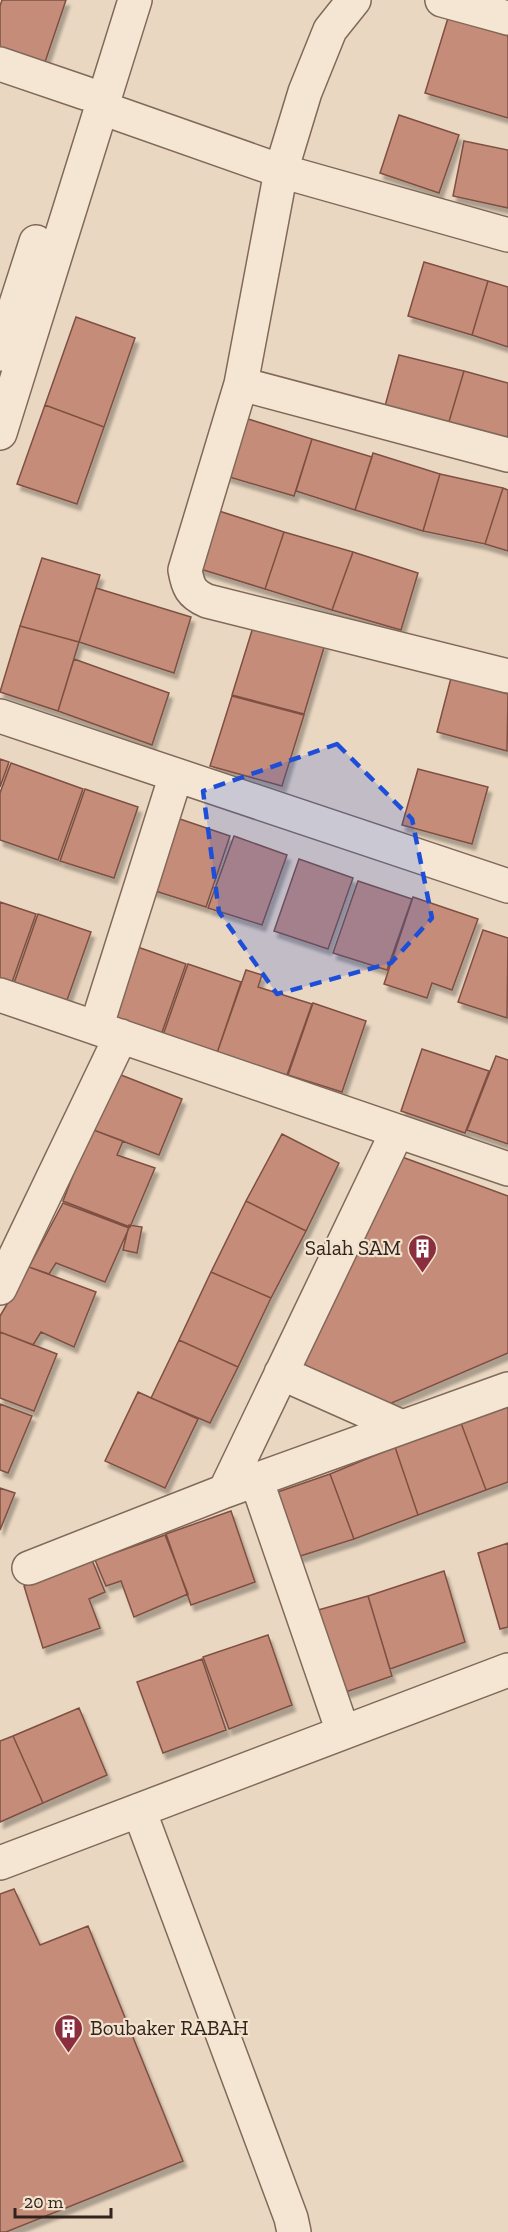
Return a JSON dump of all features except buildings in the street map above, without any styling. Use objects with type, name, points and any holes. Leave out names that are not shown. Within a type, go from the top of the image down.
[{"type":"street","points":[[0,433],[94,100],[112,0]]},
{"type":"street","points":[[0,354],[94,100],[135,0]]},
{"type":"street","points":[[354,0],[330,30],[305,92],[282,171],[241,384],[185,570],[188,586],[194,595],[207,601],[508,676]]},
{"type":"street","points":[[442,0],[508,18]]},
{"type":"street","points":[[0,64],[282,171],[508,235]]},
{"type":"street","points":[[241,384],[508,455]]},
{"type":"street","points":[[0,716],[508,886]]},
{"type":"street","points":[[0,1288],[108,1032],[176,776]]},
{"type":"street","points":[[0,995],[508,1169]]},
{"type":"street","points":[[225,1491],[397,1131]]},
{"type":"street","points":[[281,1373],[400,1426]]},
{"type":"street","points":[[29,1568],[256,1479],[508,1389]]},
{"type":"street","points":[[256,1479],[343,1732]]},
{"type":"street","points":[[0,1863],[508,1670]]},
{"type":"street","points":[[139,1809],[291,2218],[294,2232]]},
{"type":"highlighted area","points":[[337,744],[412,819],[432,918],[391,963],[277,994],[219,912],[203,791]]},
{"type":"place","name":"Salah SAM","points":[[422,1274]]},
{"type":"place","name":"Boubaker RABAH","points":[[69,2054]]}]
